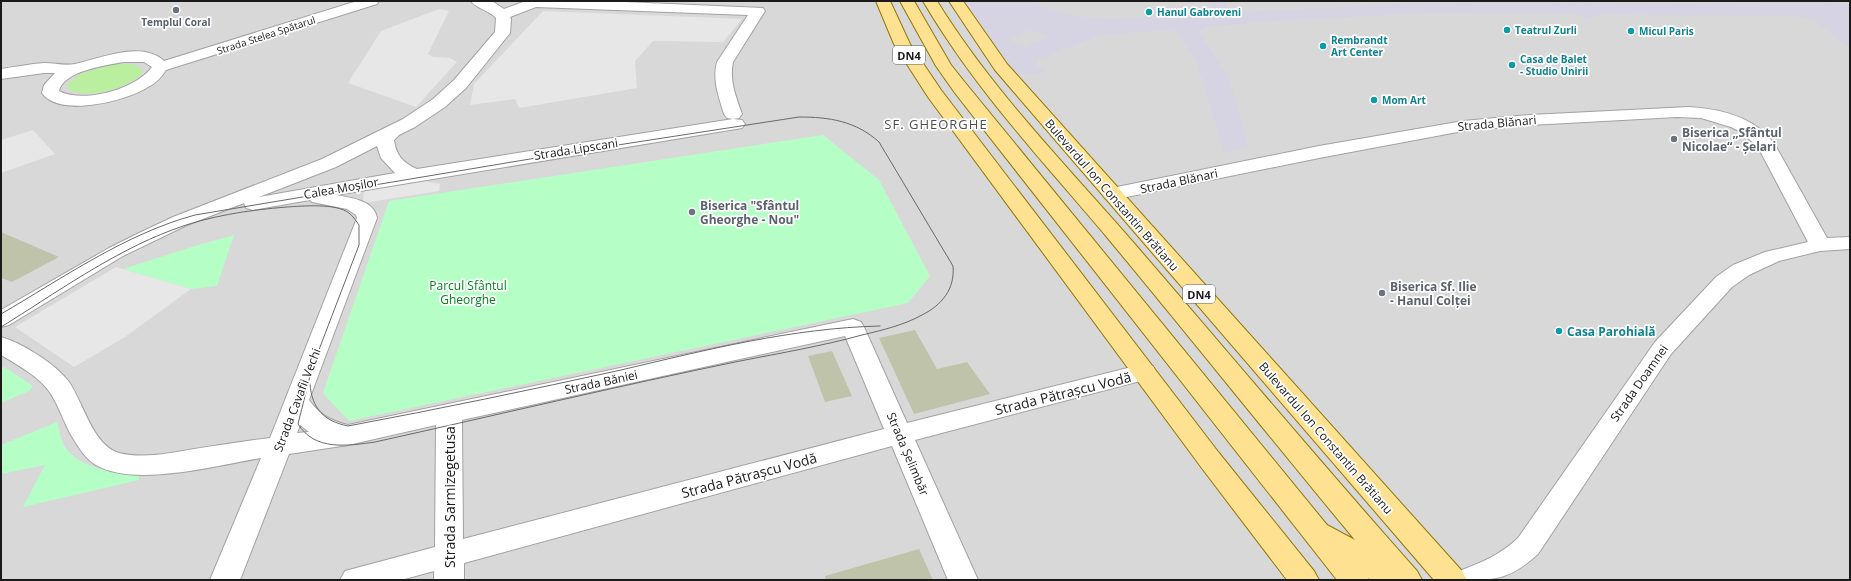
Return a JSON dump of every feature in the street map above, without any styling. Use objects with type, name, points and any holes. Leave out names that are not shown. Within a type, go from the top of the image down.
[{"type":"main road","name":"DN4","points":[[883,1],[902,44],[917,70],[1144,372],[1304,580]]},
{"type":"main road","name":"DN4","points":[[907,1],[940,60],[961,89],[1354,580]]},
{"type":"main road","name":"Bulevardul Ion Constantin Brătianu","points":[[930,1],[948,32],[984,82],[1113,232],[1334,497],[1407,580]]},
{"type":"main road","name":"Bulevardul Ion Constantin Brătianu","points":[[956,1],[1001,67],[1452,580]]},
{"type":"main road","points":[[934,93],[961,89]]},
{"type":"main road","points":[[1311,527],[1396,580]]},
{"type":"street","name":"Strada Stelea Spătarul","points":[[160,67],[372,1]]},
{"type":"street","points":[[478,1],[489,5],[501,15],[538,2]]},
{"type":"street","name":"Strada Lipscani","points":[[416,175],[735,119],[723,81],[722,70],[725,62],[758,11],[538,2]]},
{"type":"street","name":"Calea Moșilor","points":[[1,320],[116,252],[170,226],[324,165],[392,132],[426,112],[460,84],[502,33],[504,19],[501,15]]},
{"type":"street","points":[[131,57],[150,59],[157,62],[160,67],[158,73],[140,86],[110,96],[78,101],[55,98],[50,93],[50,88],[54,82],[75,69],[107,60],[131,57]]},
{"type":"street","points":[[1,74],[44,68],[75,69]]},
{"type":"street","name":"Strada Blănari","points":[[1112,194],[1327,150],[1463,126],[1538,119],[1698,112],[1732,121],[1743,126],[1760,138],[1766,145],[1820,245]]},
{"type":"street","points":[[392,132],[386,139],[391,159],[401,170],[416,175]]},
{"type":"street","name":"Calea Moșilor","points":[[206,211],[295,197],[416,175]]},
{"type":"street","name":"Strada Cavafii Vechi","points":[[225,580],[279,447],[367,218],[366,212],[353,204],[330,199],[295,197]]},
{"type":"street","name":"Strada Doamnei","points":[[1469,580],[1499,569],[1516,559],[1528,546],[1663,348],[1724,282],[1741,270],[1772,256],[1820,245],[1850,243]]},
{"type":"street","name":"Strada Băniei","points":[[1,345],[56,383],[92,447],[101,456],[120,464],[137,466],[163,464],[279,447],[348,435],[853,327]]},
{"type":"street","name":"Strada Șelimbăr","points":[[853,327],[963,580]]},
{"type":"street","name":"Strada Pătrașcu Vodă","points":[[355,580],[449,568],[900,434],[1144,372]]},
{"type":"street","name":"Strada Băniei","points":[[297,401],[305,415],[321,428],[348,435]]},
{"type":"street","name":"Strada Sarmizegetusa","points":[[449,414],[449,568]]},
{"type":"shaded area","points":[[1,1],[1850,1],[1850,580],[1,580]]},
{"type":"shaded area","points":[[965,1],[1029,1],[1072,16],[1113,19],[1213,15],[1215,12],[1208,1],[1224,1],[1229,10],[1239,12],[1415,3],[1554,1],[1566,4],[1573,2],[1687,4],[1817,1],[1850,5],[1850,48],[1814,20],[1799,16],[1595,15],[1592,18],[1584,18],[1573,14],[1434,13],[1299,19],[1205,27],[1199,32],[1228,75],[1249,147],[1224,152],[1198,68],[1200,67],[1178,33],[1168,30],[1100,35],[1068,48],[1065,47],[1043,60],[1038,59],[1037,66],[1045,72],[1017,76]],"holes":[[[1031,30],[1047,37],[1025,47],[1008,40]]]},
{"type":"shaded area","points":[[439,9],[449,11],[428,54],[433,57],[450,58],[457,62],[416,107],[348,83],[381,31]]},
{"type":"shaded area","points":[[543,11],[742,19],[723,42],[653,41],[635,61],[637,88],[519,108],[515,99],[470,105],[474,84]]},
{"type":"shaded area","points":[[33,130],[55,154],[1,173],[1,140]]},
{"type":"shaded area","points":[[419,180],[440,184],[439,191],[363,203],[364,190]]},
{"type":"shaded area","points":[[1,232],[59,257],[12,282],[1,278]]},
{"type":"shaded area","points":[[116,267],[191,289],[125,337],[74,367],[15,327]]},
{"type":"shaded area","points":[[915,330],[937,369],[967,362],[990,394],[914,414],[879,338]]},
{"type":"shaded area","points":[[832,351],[852,396],[825,402],[808,356]]},
{"type":"shaded area","points":[[919,549],[933,580],[826,580],[825,576]]},
{"type":"green space","points":[[113,64],[132,64],[142,69],[142,73],[136,79],[127,84],[107,91],[85,93],[68,89],[67,85],[80,74]]},
{"type":"green space","name":"Parcul Sfântul Gheorghe","points":[[823,135],[879,180],[930,276],[908,303],[349,421],[323,393],[389,201]]},
{"type":"green space","points":[[234,235],[217,286],[191,289],[123,269],[195,246]]},
{"type":"green space","points":[[4,367],[33,386],[29,391],[1,403],[1,368]]},
{"type":"green space","points":[[57,422],[63,443],[68,451],[76,458],[96,468],[139,476],[139,480],[23,507],[45,465],[1,474],[1,445]]},
{"type":"tram line","points":[[1,314],[119,245],[169,223],[195,215],[566,153],[799,117],[831,119],[842,122],[861,129],[879,142],[953,266],[952,282],[946,295],[941,301],[922,315],[893,327],[817,346],[649,380],[375,442],[354,445],[332,445],[322,443],[305,433],[298,424],[312,368],[359,245],[359,225],[350,214],[343,210],[328,206],[273,208],[229,214],[186,225],[149,239],[127,250],[63,287],[1,327]]},
{"type":"tram line","points":[[310,384],[313,400],[321,412],[332,421],[348,426],[519,392],[749,341],[814,331],[880,326]]},
{"type":"place","name":"Templul Coral","points":[[176,10]]},
{"type":"place","name":"Hanul Gabroveni","points":[[1149,12]]},
{"type":"place","name":"Teatrul Zurli","points":[[1507,30]]},
{"type":"place","name":"Micul Paris","points":[[1631,31]]},
{"type":"place","name":"Rembrandt Art Center","points":[[1323,46]]},
{"type":"place","name":"Casa de Balet - Studio Unirii","points":[[1512,65]]},
{"type":"place","name":"Mom Art","points":[[1374,100]]},
{"type":"place","name":"Biserica „Sfântul Nicolae“ - Șelari","points":[[1674,139]]},
{"type":"place","name":"Biserica \"Sfântul Gheorghe - Nou\"","points":[[692,212]]},
{"type":"place","name":"Biserica Sf. Ilie - Hanul Colței","points":[[1382,293]]},
{"type":"place","name":"Casa Parohială","points":[[1559,331]]},
{"type":"district","name":"SF. GHEORGHE","points":[[936,124]]}]
